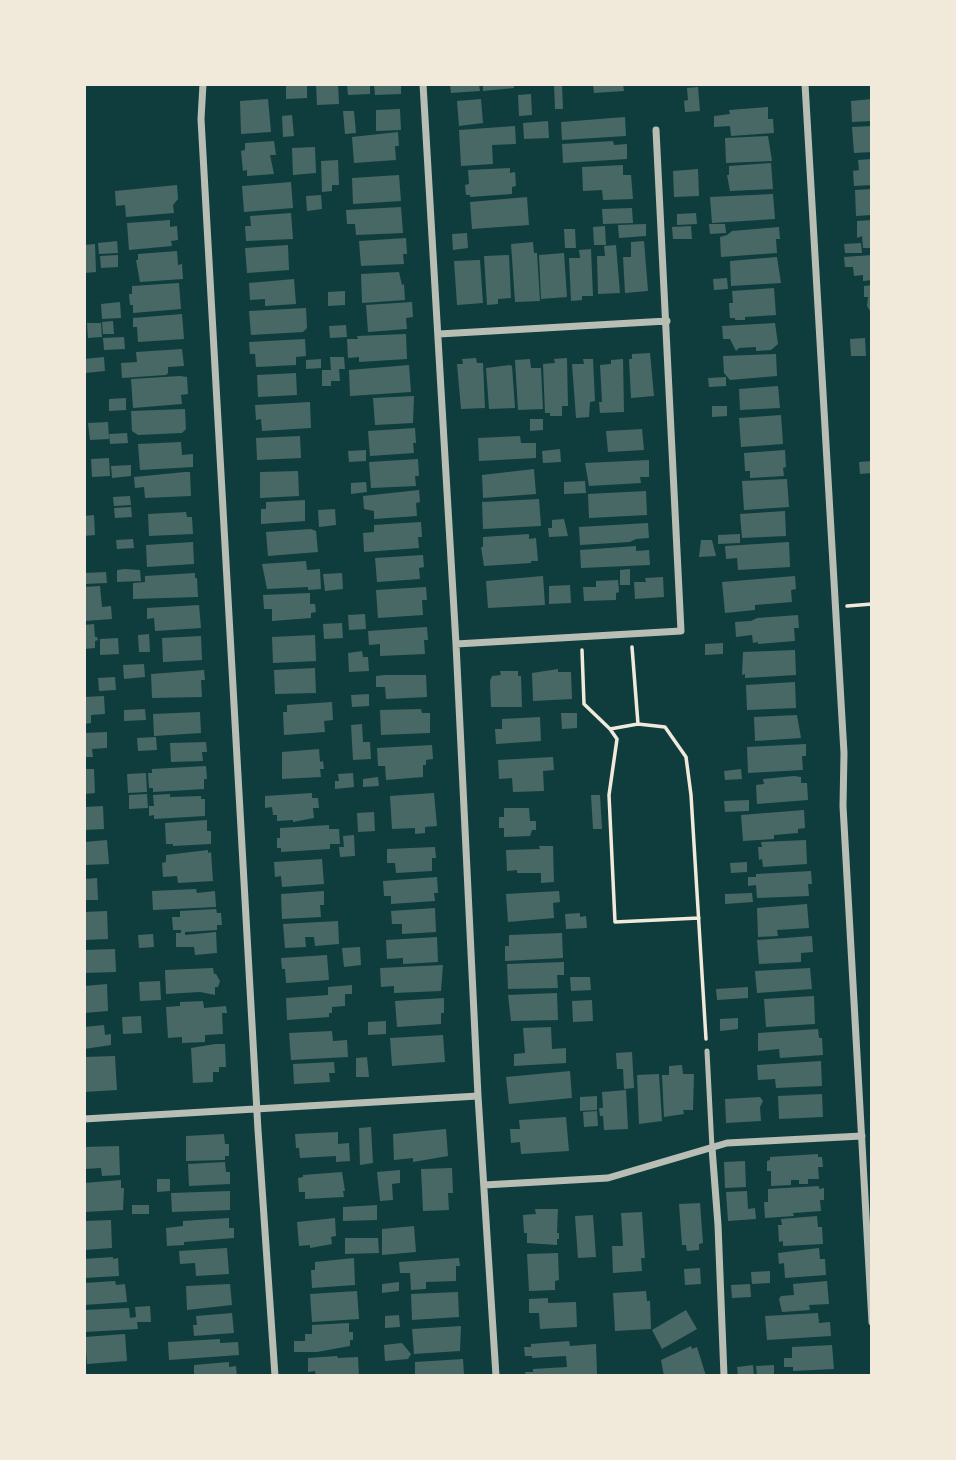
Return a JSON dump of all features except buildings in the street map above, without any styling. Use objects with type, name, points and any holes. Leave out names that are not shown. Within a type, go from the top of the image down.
[{"type":"street","points":[[203,84],[201,119],[257,1110],[275,1376]]},
{"type":"street","points":[[423,84],[456,644],[478,1096],[496,1376]]},
{"type":"street","points":[[805,84],[844,754],[843,806],[872,1322]]},
{"type":"street","points":[[456,644],[681,631],[656,130]]},
{"type":"street","points":[[439,334],[667,321]]},
{"type":"street","points":[[84,1119],[478,1096]]},
{"type":"street","points":[[484,1185],[608,1178],[727,1143],[862,1136]]},
{"type":"street","points":[[712,1148],[724,1376]]},
{"type":"lane","points":[[707,1051],[712,1148]]},
{"type":"path","points":[[835,607],[872,604]]},
{"type":"path","points":[[631,634],[638,724]]},
{"type":"path","points":[[581,637],[584,704],[617,739],[609,795],[615,922],[699,918]]},
{"type":"path","points":[[610,729],[638,724],[665,727],[686,757],[691,795],[707,1051]]}]
